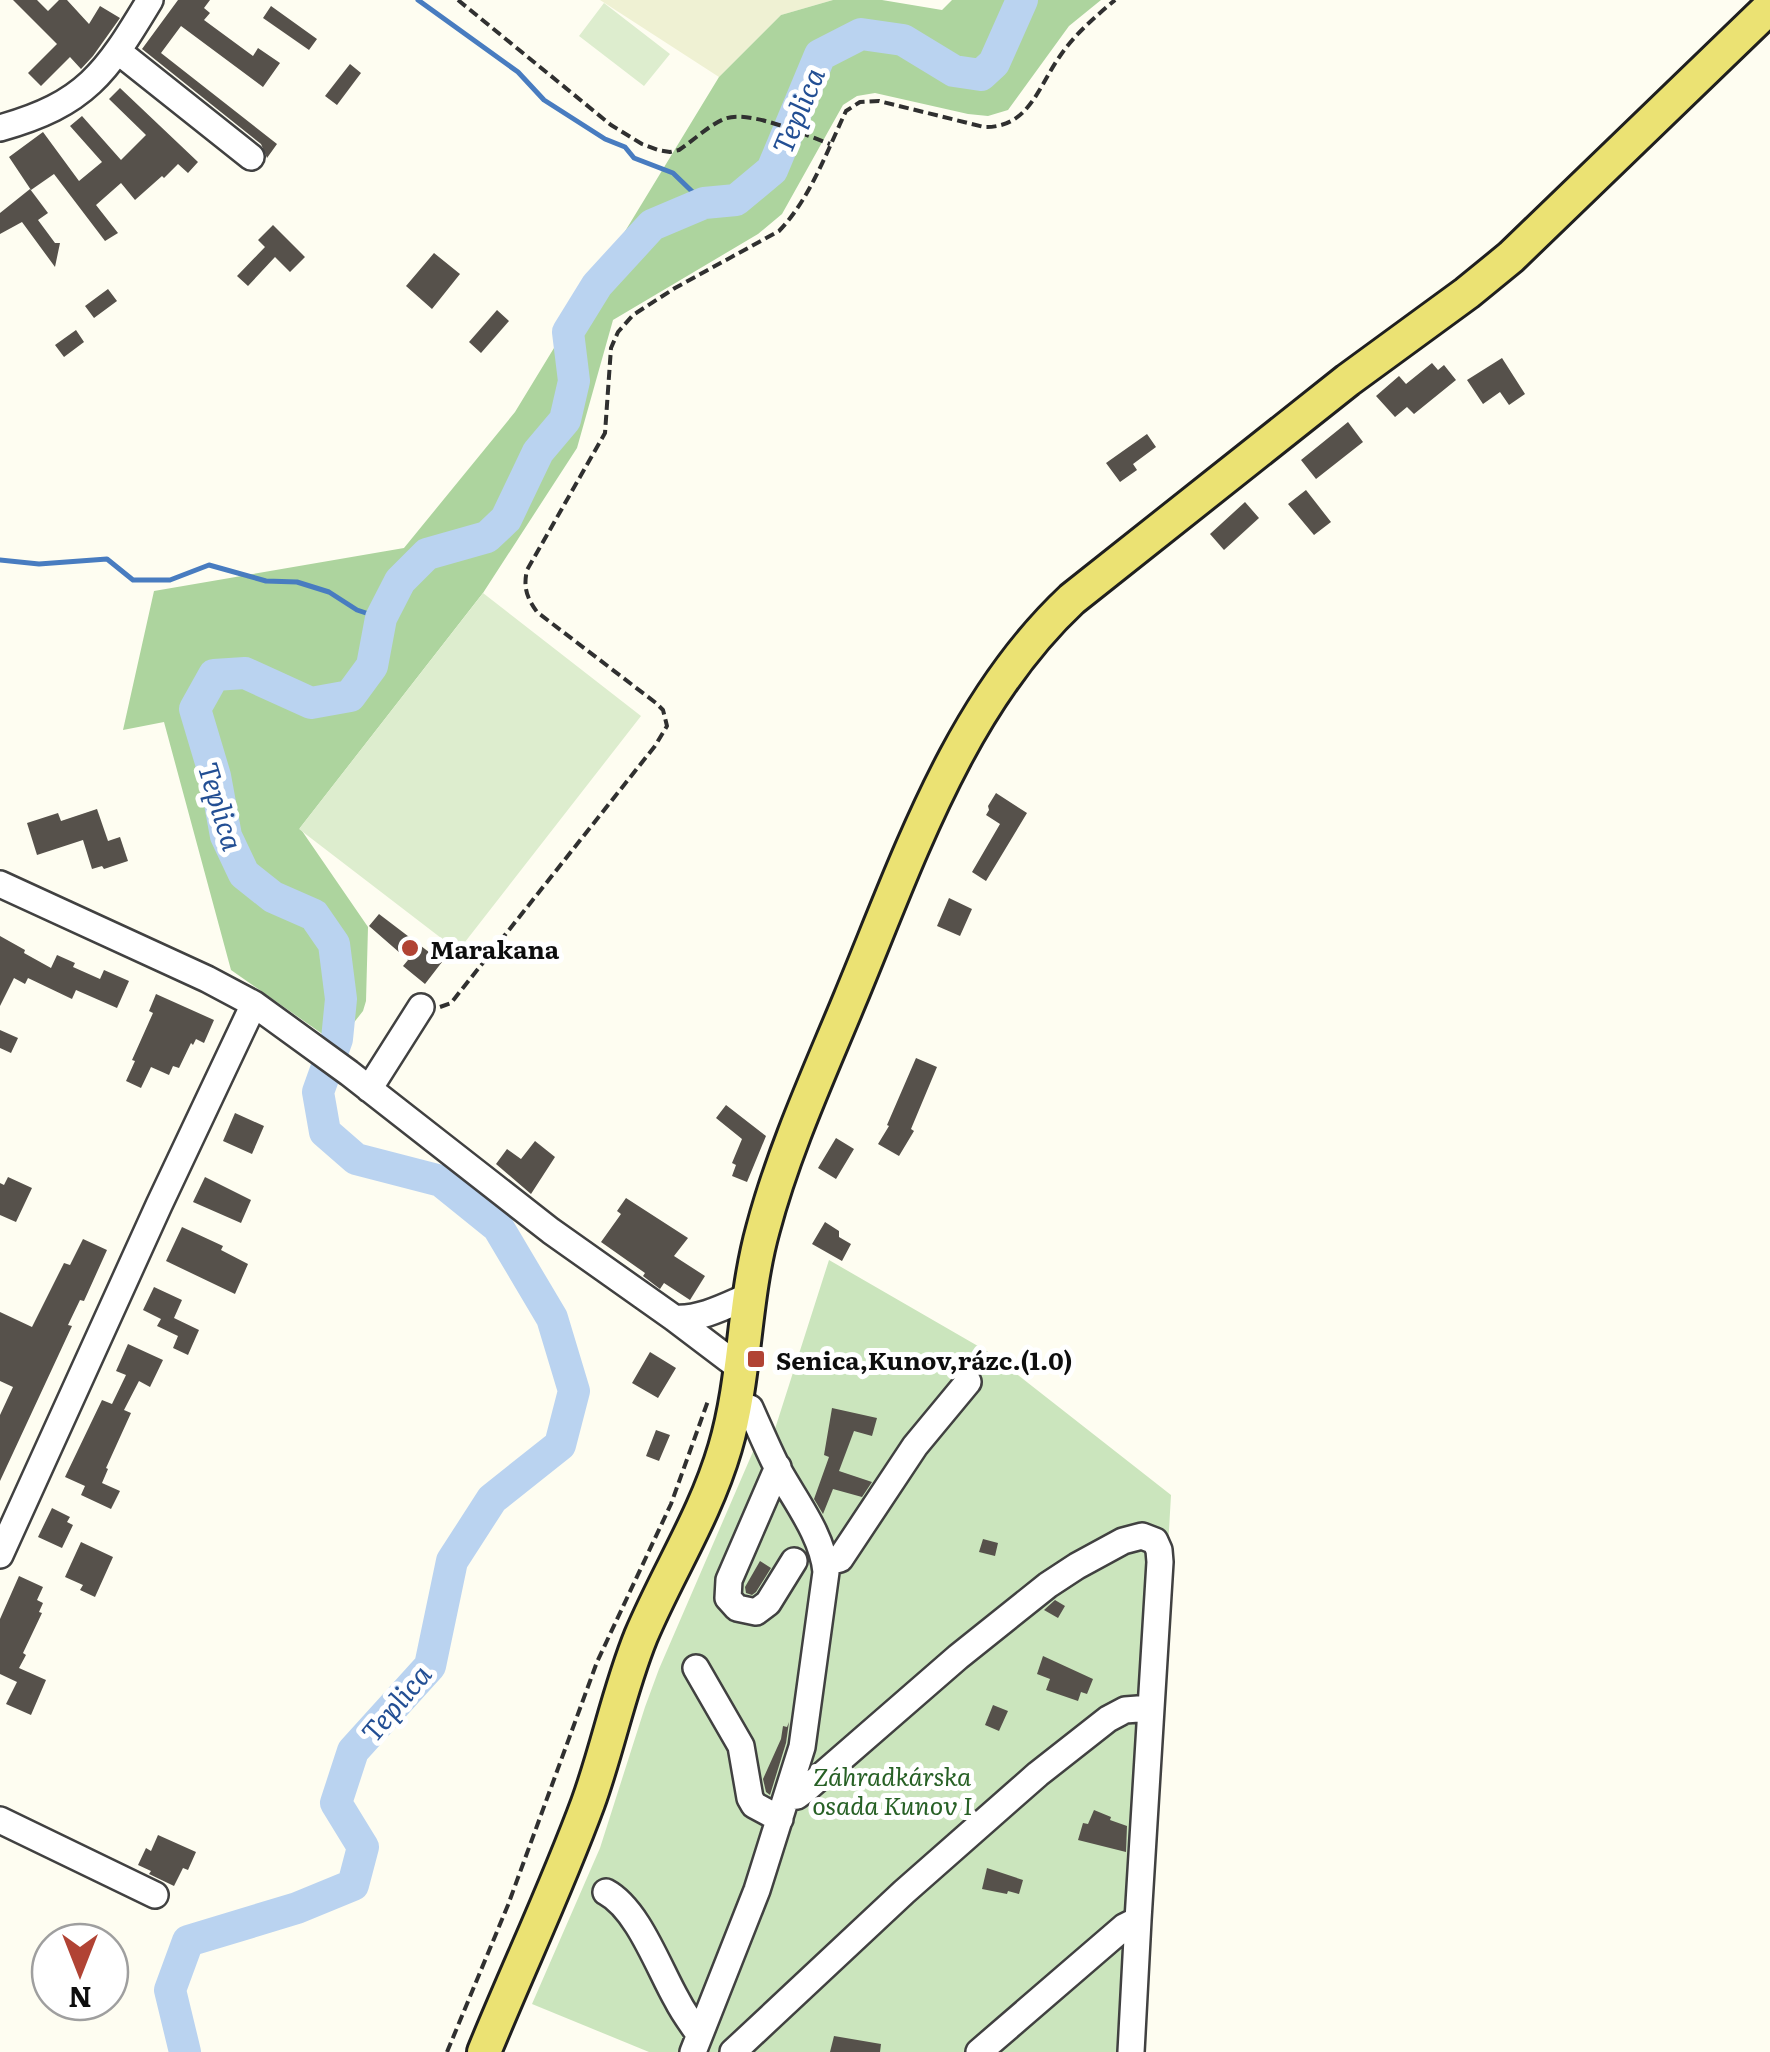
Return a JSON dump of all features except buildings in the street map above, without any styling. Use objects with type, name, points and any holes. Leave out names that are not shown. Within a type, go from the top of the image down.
[{"type":"main road","points":[[484,2052],[590,1798],[642,1633],[709,1495],[725,1446],[723,1399],[740,1368],[764,1225],[792,1141],[898,883],[970,732],[1019,658],[1058,613],[1348,380],[1512,256],[1770,7]]},
{"type":"street","points":[[0,128],[59,108],[86,89],[118,52],[150,0]]},
{"type":"street","points":[[118,52],[251,157]]},
{"type":"street","points":[[0,884],[254,1004],[302,1037],[550,1231],[740,1368]]},
{"type":"street","points":[[0,1555],[254,1004]]},
{"type":"street","points":[[359,1081],[421,1007]]},
{"type":"street","points":[[674,1318],[692,1318],[750,1296]]},
{"type":"street","points":[[825,1563],[834,1562],[845,1553],[915,1446],[968,1382]]},
{"type":"street","points":[[696,2043],[757,1890],[805,1732],[825,1563],[750,1408],[723,1399]]},
{"type":"street","points":[[778,1468],[729,1580],[728,1598],[737,1608],[756,1612],[768,1604],[794,1561]]},
{"type":"street","points":[[696,1668],[741,1746],[754,1805],[783,1808],[1048,1585],[1123,1541],[1142,1536],[1154,1541],[1160,1562],[1131,2052]]},
{"type":"street","points":[[733,2052],[904,1892],[1038,1774],[1108,1719],[1125,1710],[1151,1708]]},
{"type":"street","points":[[0,1820],[155,1894]]},
{"type":"street","points":[[606,1892],[618,1898],[658,1958],[696,2043]]},
{"type":"street","points":[[979,2052],[1124,1927],[1138,1920]]},
{"type":"path","points":[[458,0],[611,125],[642,144],[670,152],[679,150],[724,119],[735,116],[750,117],[830,144]]},
{"type":"path","points":[[421,1007],[451,1003],[656,746],[667,726],[663,710],[656,703],[537,612],[525,592],[527,570],[605,433],[614,340],[634,315],[779,231],[801,202],[846,111],[860,102],[879,101],[998,128],[1017,118],[1033,102],[1060,56],[1091,20],[1115,0]]},
{"type":"path","points":[[447,2052],[508,1905],[597,1662],[723,1399]]},
{"type":"green space","points":[[600,0],[833,0],[781,15],[719,77]]},
{"type":"green space","points":[[833,0],[882,0],[942,10],[952,0],[1101,0],[1069,26],[1008,110],[988,116],[968,114],[875,93],[857,96],[843,105],[782,214],[758,234],[613,320],[577,448],[483,593],[300,828],[368,927],[363,1011],[341,1039],[331,1040],[231,970],[164,722],[123,730],[154,591],[404,548],[515,412],[719,77],[781,15]]},
{"type":"green space","points":[[604,3],[670,54],[644,86],[579,36]]},
{"type":"green space","points":[[483,593],[641,716],[458,951],[299,829]]},
{"type":"green space","name":"Záhradkárska osada Kunov I","points":[[829,1260],[990,1353],[1171,1495],[1139,2052],[649,2052],[532,2004],[600,1848],[659,1669],[755,1447],[774,1432]]},
{"type":"waterway","points":[[418,0],[518,72],[544,100],[605,139],[625,147],[634,158],[673,173],[704,203]]},
{"type":"waterway","name":"Teplica","points":[[185,2052],[170,1990],[188,1941],[297,1908],[353,1885],[363,1847],[336,1803],[353,1751],[430,1666],[452,1561],[492,1499],[560,1445],[574,1391],[552,1318],[498,1227],[441,1181],[356,1159],[325,1132],[318,1092],[337,1039],[341,999],[334,944],[314,915],[273,897],[244,874],[226,836],[215,776],[195,709],[214,675],[245,673],[311,703],[350,696],[372,666],[381,618],[400,581],[427,554],[487,537],[506,519],[538,452],[565,420],[574,381],[568,332],[597,285],[652,225],[704,203],[736,200],[772,170],[820,55],[861,34],[903,40],[954,71],[981,75],[994,63],[1022,0]]},
{"type":"waterway","points":[[0,560],[39,564],[107,559],[133,580],[170,580],[209,565],[266,581],[297,582],[329,592],[357,610],[381,618]]},
{"type":"place","name":"Marakana","points":[[410,948]]},
{"type":"place","name":"Senica,Kunov,rázc.(1.0)","points":[[756,1359]]}]
